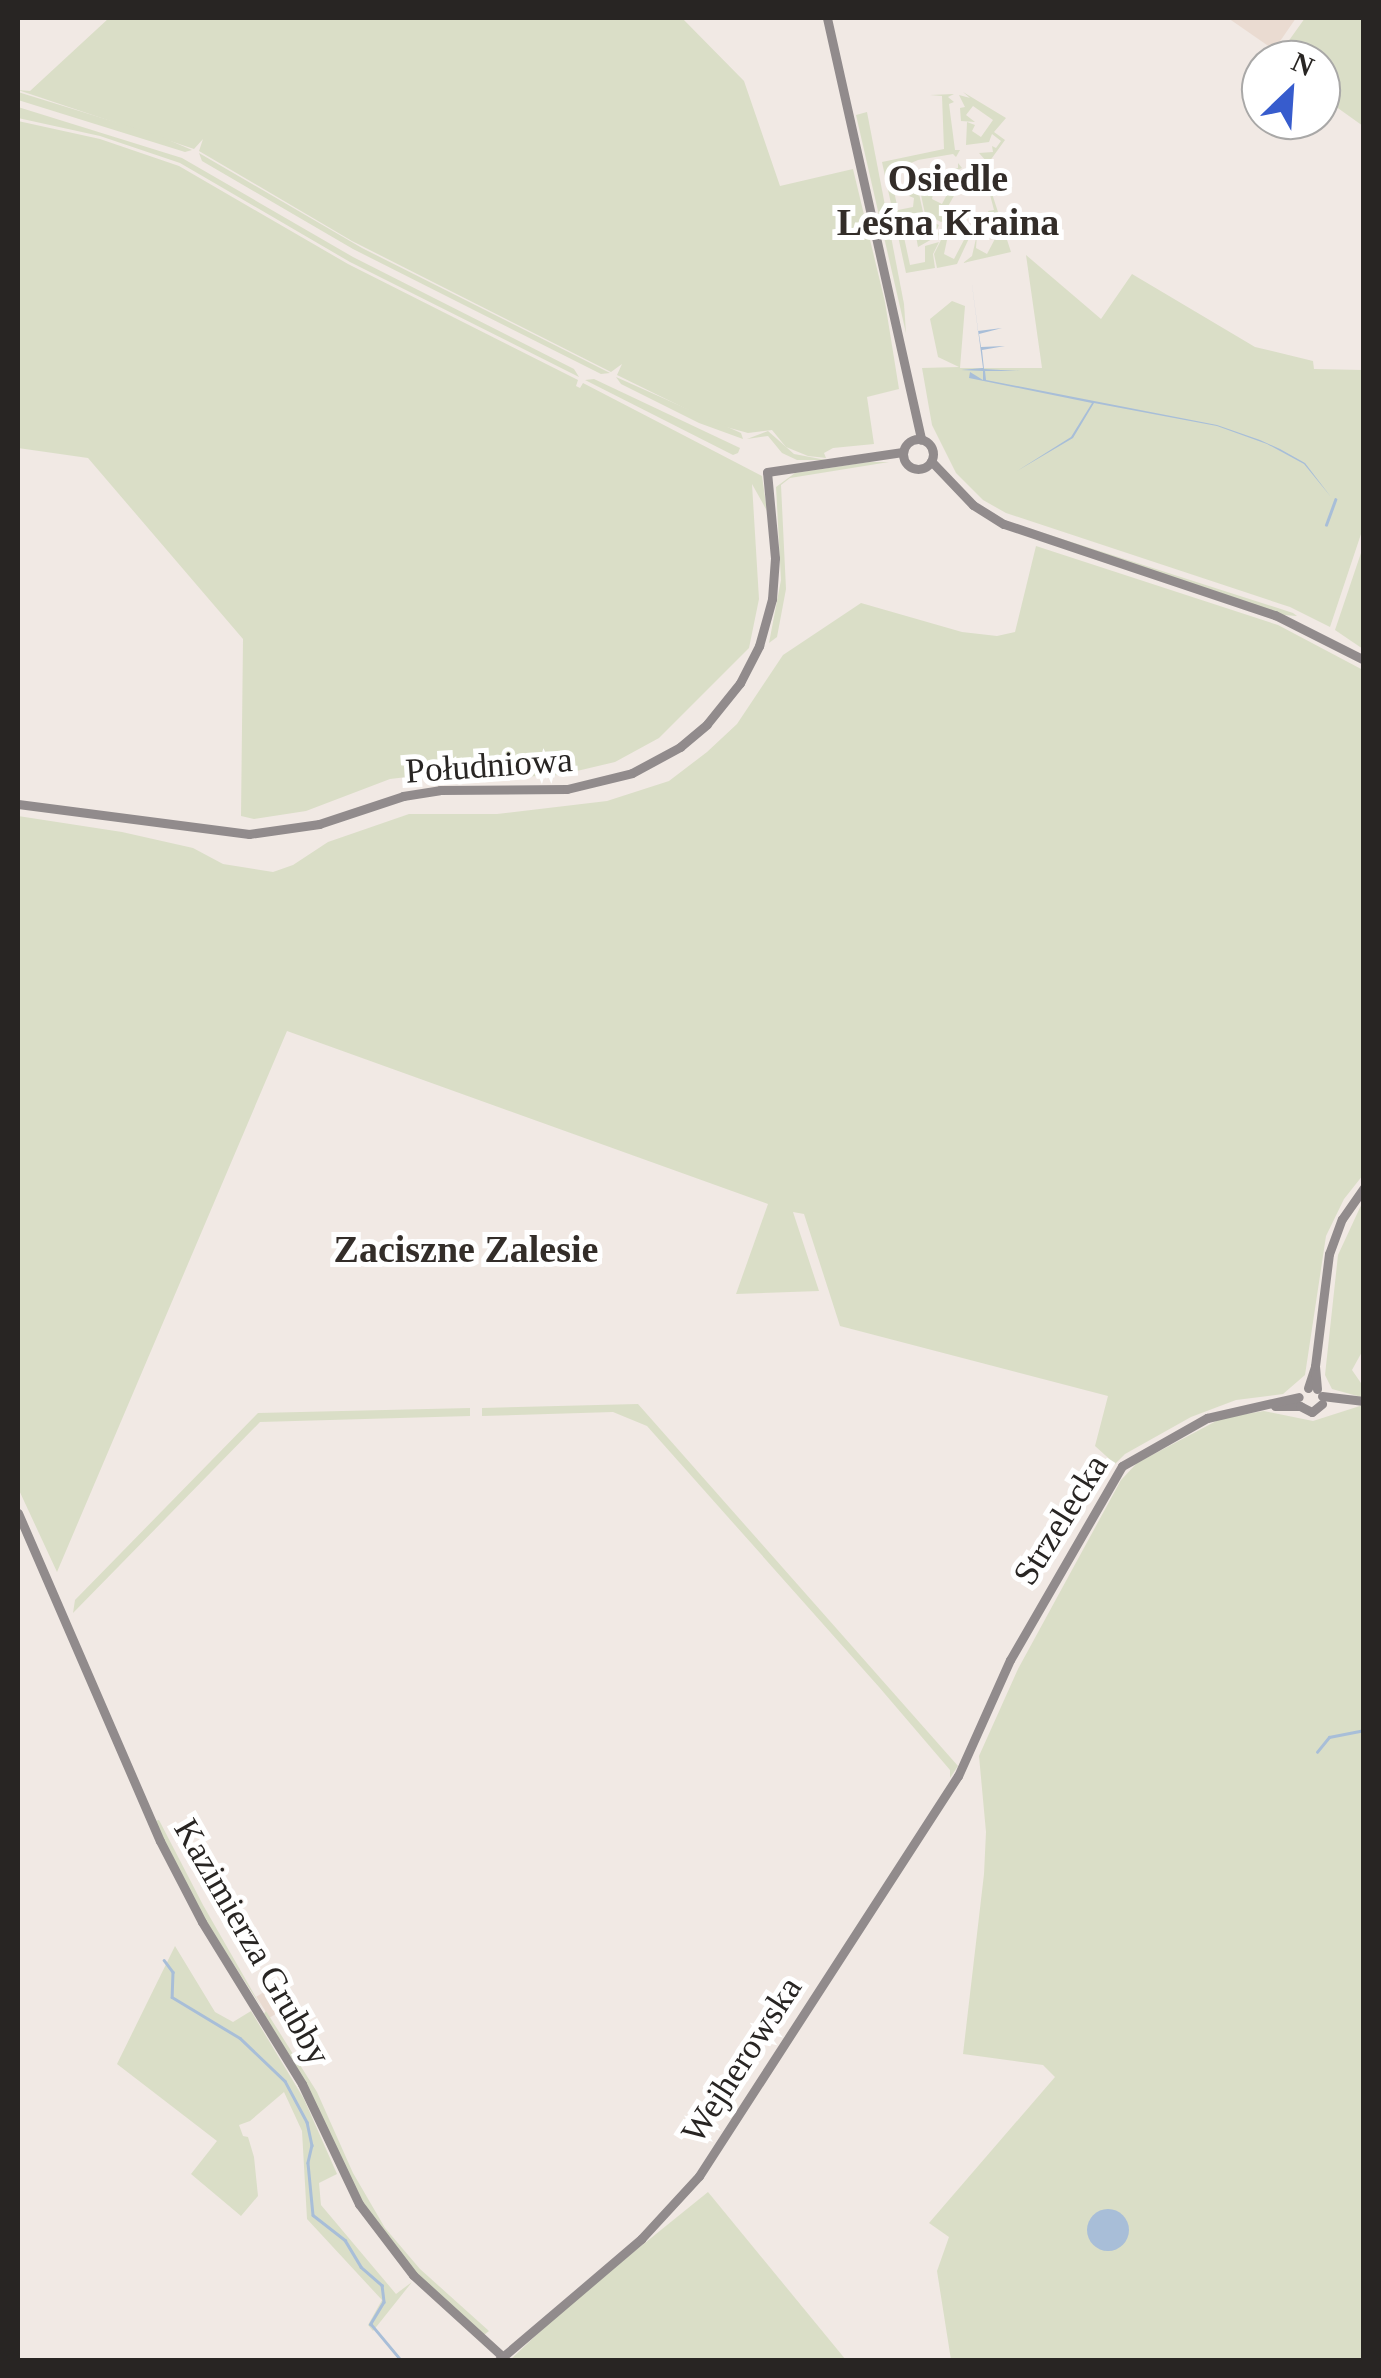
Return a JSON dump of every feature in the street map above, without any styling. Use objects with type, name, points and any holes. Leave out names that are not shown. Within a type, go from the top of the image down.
[{"type":"street","points":[[827,18],[916,413],[918,440],[903,456],[914,468],[928,464]]},
{"type":"street","points":[[918,440],[932,448],[928,464]]},
{"type":"street","name":"Południowa","points":[[18,804],[249,834],[319,824],[403,796],[440,790],[547,790],[599,784],[650,765],[707,724],[740,683],[768,615],[775,558],[768,472],[903,456]]},
{"type":"street","points":[[928,464],[1004,524],[1275,615],[1364,660]]},
{"type":"street","points":[[1318,1395],[1315,1366],[1329,1254],[1346,1212],[1364,1188]]},
{"type":"street","points":[[1300,1402],[1318,1395],[1364,1401]]},
{"type":"street","name":"Strzelecka","points":[[975,1743],[1010,1660],[1122,1466],[1201,1421],[1300,1402],[1312,1412],[1318,1395]]},
{"type":"street","name":"Kazimierza Grubby","points":[[18,1513],[160,1841],[202,1922],[302,2084],[353,2194],[402,2263],[501,2358]]},
{"type":"street","name":"Wejherowska","points":[[501,2358],[641,2239],[690,2188],[946,1796],[975,1743]]},
{"type":"shaded area","points":[[1228,18],[1296,18],[1281,40],[1260,40]]},
{"type":"shaded area","points":[[275,1985],[288,2006],[270,2018],[256,1997]]},
{"type":"green space","points":[[109,18],[682,18],[744,81],[780,186],[853,169],[885,302],[899,389],[867,397],[874,444],[833,448],[824,453],[826,458],[808,456],[786,447],[772,430],[748,433],[719,425],[617,375],[622,364],[611,372],[352,241],[199,151],[203,139],[194,149],[18,90],[30,91]]},
{"type":"green space","points":[[1305,18],[1363,18],[1363,126],[1341,110],[1341,40],[1289,40]]},
{"type":"green space","points":[[18,92],[157,135],[192,150],[185,152],[18,100]]},
{"type":"green space","points":[[963,92],[1006,118],[994,132],[1005,140],[984,169],[1011,252],[963,263],[972,256],[977,234],[976,248],[987,254],[998,233],[999,228],[989,223],[983,233],[979,231],[985,218],[990,218],[988,211],[994,210],[982,164],[986,161],[979,153],[993,152],[992,146],[996,148],[1001,141],[992,134],[989,142],[966,145],[967,122],[975,125],[972,131],[981,137],[993,120],[973,106],[966,115],[975,122],[961,121],[960,108],[965,107],[959,95],[970,98]]},
{"type":"green space","points":[[954,94],[948,97],[954,102],[949,104],[955,150],[960,150],[956,157],[953,154],[918,160],[890,172],[898,210],[913,207],[914,198],[909,196],[918,189],[923,212],[908,218],[909,224],[902,228],[910,265],[925,262],[925,246],[939,242],[933,254],[935,268],[906,273],[882,162],[944,149],[942,96],[930,95]]},
{"type":"green space","points":[[18,107],[182,158],[353,257],[574,369],[579,377],[350,262],[180,163],[100,136],[18,118]]},
{"type":"green space","points":[[867,112],[904,304],[906,333],[856,115]]},
{"type":"green space","points":[[18,121],[100,139],[179,166],[348,264],[578,380],[576,386],[580,388],[583,383],[762,476],[767,511],[752,484],[759,599],[749,648],[659,738],[615,762],[560,775],[517,777],[482,768],[390,779],[306,811],[254,819],[241,816],[243,639],[88,458],[18,448]]},
{"type":"green space","points":[[199,153],[362,248],[610,373],[601,374],[353,249],[202,161]]},
{"type":"green space","points":[[958,163],[962,168],[957,170],[959,177],[964,178],[942,217],[947,220],[941,222],[925,214],[920,190],[923,182],[934,188],[932,199],[942,204],[955,179],[944,174],[934,185],[921,176],[958,168]]},
{"type":"green space","points":[[924,218],[939,225],[936,231],[941,234],[918,247],[916,236],[923,229],[913,220]]},
{"type":"green space","points":[[954,223],[971,234],[957,264],[937,268],[934,254],[942,238],[947,240],[944,254],[954,259],[965,238],[966,234],[956,229],[947,237]]},
{"type":"green space","points":[[1026,255],[1101,319],[1132,274],[1255,347],[1313,361],[1314,369],[1363,370],[1363,528],[1330,627],[1290,607],[1006,513],[983,500],[956,473],[932,425],[922,368],[959,367],[938,357],[930,319],[952,301],[965,306],[960,368],[1042,368]]},
{"type":"green space","points":[[616,377],[741,433],[743,439],[699,423],[621,384]]},
{"type":"green space","points":[[594,379],[740,448],[738,453],[733,455],[585,380]]},
{"type":"green space","points":[[768,431],[794,454],[826,460],[797,460],[782,453],[768,436],[747,439]]},
{"type":"green space","points":[[889,462],[790,478],[781,485],[786,589],[777,637],[769,643],[781,580],[776,487],[795,473]]},
{"type":"green space","points":[[1028,528],[1293,613],[1297,616],[1284,615]]},
{"type":"green space","points":[[1036,546],[1278,625],[1363,670],[1363,1175],[1344,1199],[1326,1236],[1305,1375],[1283,1394],[1236,1400],[1191,1417],[1125,1454],[1115,1464],[1095,1446],[1108,1396],[840,1326],[804,1214],[793,1212],[819,1291],[736,1294],[768,1204],[287,1031],[57,1572],[18,1488],[18,816],[122,832],[193,848],[223,864],[273,872],[293,865],[328,842],[409,814],[497,814],[607,801],[669,781],[707,752],[737,724],[783,655],[861,603],[962,632],[997,636],[1015,632]]},
{"type":"green space","points":[[1363,547],[1363,649],[1335,630]]},
{"type":"green space","points":[[1363,1201],[1363,1350],[1352,1370],[1363,1386],[1361,1397],[1332,1389],[1325,1375],[1338,1255]]},
{"type":"green space","points":[[638,1404],[958,1766],[950,1778],[950,1770],[879,1687],[647,1426],[613,1412],[482,1416],[482,1408]]},
{"type":"green space","points":[[1363,1405],[1363,2360],[951,2360],[937,2271],[949,2237],[929,2223],[1055,2077],[1043,2065],[963,2054],[984,1874],[986,1832],[979,1756],[1018,1669],[1121,1480],[1137,1463],[1222,1418],[1264,1411],[1313,1421]]},
{"type":"green space","points":[[470,1408],[470,1416],[260,1422],[73,1613],[75,1600],[258,1413]]},
{"type":"green space","points":[[159,1820],[262,2008],[197,1908],[154,1821]]},
{"type":"green space","points":[[175,1946],[215,2012],[233,2022],[251,2011],[304,2099],[337,2174],[319,2183],[321,2205],[396,2294],[412,2282],[373,2331],[368,2325],[382,2300],[307,2219],[302,2131],[284,2092],[250,2121],[239,2125],[243,2136],[248,2137],[254,2157],[258,2196],[241,2216],[191,2174],[217,2141],[117,2064]]},
{"type":"green space","points":[[266,2011],[317,2092],[353,2173],[385,2228],[420,2269],[489,2331],[484,2335],[417,2275],[372,2219],[263,2015]]},
{"type":"green space","points":[[708,2192],[846,2360],[510,2360],[568,2305]]},
{"type":"water","points":[[1002,328],[979,334],[981,347],[1005,346],[982,350],[984,369],[1020,371],[985,371],[986,380],[1217,425],[1260,440],[1305,463],[1331,497],[1304,464],[1267,444],[1217,426],[1094,403],[1073,438],[1017,471],[1071,437],[1092,403],[969,378],[970,372],[983,380],[983,371],[961,370],[983,368],[978,331]]},
{"type":"water","points":[[1108,2209],[1123,2215],[1129,2230],[1123,2245],[1108,2251],[1093,2245],[1087,2230],[1093,2215]]},
{"type":"waterway","points":[[1326,525],[1335,500]]},
{"type":"waterway","points":[[1317,1752],[1329,1737],[1364,1730]]},
{"type":"waterway","points":[[164,1960],[173,1972],[172,1997],[240,2038],[285,2081],[307,2122],[312,2145],[308,2163],[313,2215],[345,2240],[361,2267],[382,2285],[384,2302],[371,2324],[401,2360]]},
{"type":"district","name":"Osiedle Leśna Kraina","points":[[948,200]]},
{"type":"district","name":"Zaciszne Zalesie","points":[[466,1250]]}]
